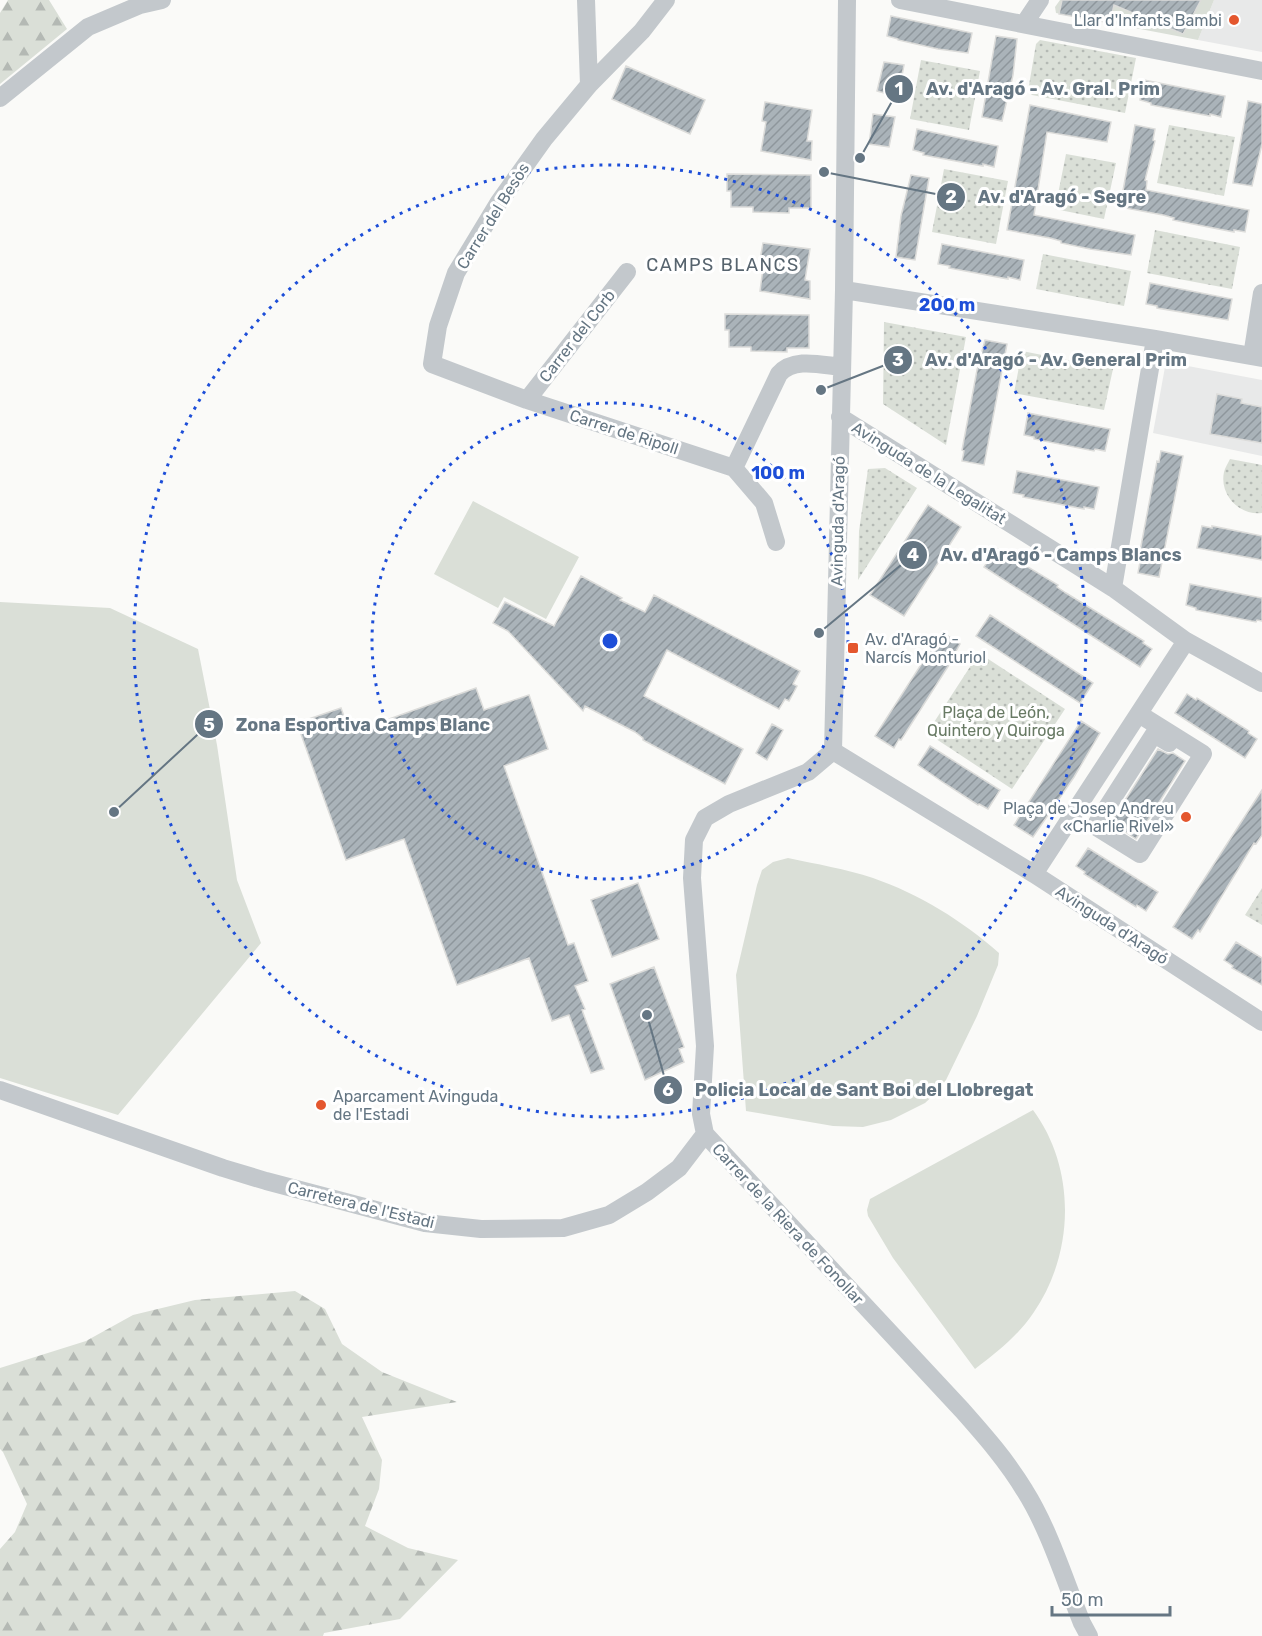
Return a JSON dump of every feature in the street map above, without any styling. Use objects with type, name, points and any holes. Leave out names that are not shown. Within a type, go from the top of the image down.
[{"type":"street","points":[[0,98],[88,27],[140,5],[162,0]]},
{"type":"street","points":[[586,0],[589,85]]},
{"type":"street","name":"Carrer del Besòs","points":[[432,364],[438,326],[456,273],[499,202],[530,157],[589,85],[642,31],[666,0]]},
{"type":"street","name":"Avinguda d'Aragó","points":[[847,0],[844,290],[833,750],[1034,874],[1262,1022]]},
{"type":"street","points":[[900,0],[1262,71]]},
{"type":"street","points":[[1024,24],[1040,0]]},
{"type":"street","name":"Carrer del Corb","points":[[527,400],[627,272]]},
{"type":"street","points":[[844,290],[1257,357],[1262,293]]},
{"type":"street","points":[[1113,588],[1155,339]]},
{"type":"street","name":"Carrer de Ripoll","points":[[432,364],[527,400],[734,468]]},
{"type":"street","points":[[776,542],[764,503],[734,468],[783,370],[792,365],[806,364],[842,367]]},
{"type":"street","name":"Avinguda de la Legalitat","points":[[840,417],[1113,588],[1186,641],[1262,683]]},
{"type":"street","points":[[1034,874],[1186,641]]},
{"type":"street","points":[[1139,714],[1203,754],[1140,854],[1095,826],[1154,734],[1169,743],[1174,736]]},
{"type":"street","name":"Carrer de la Riera de Fonollar","points":[[833,750],[808,772],[729,804],[705,818],[694,840],[692,878],[705,1046],[701,1114],[705,1134],[1000,1454],[1026,1492],[1040,1518],[1089,1636]]},
{"type":"street","name":"Carretera de l'Estadi","points":[[0,1090],[266,1181],[425,1223],[481,1229],[563,1228],[609,1215],[647,1192],[679,1168],[705,1134]]},
{"type":"shaded area","name":"Llar d'Infants Bambi","points":[[1214,0],[1262,0],[1262,52],[1198,40]]},
{"type":"shaded area","points":[[1172,363],[1262,380],[1262,456],[1153,433],[1165,367]]},
{"type":"green space","points":[[8,0],[49,0],[67,29],[0,84],[0,13]]},
{"type":"green space","points":[[1060,0],[1214,0],[1198,40],[1056,13],[1055,7]]},
{"type":"green space","points":[[1040,40],[1136,58],[1125,113],[1032,95],[1028,91],[1036,44]]},
{"type":"green space","points":[[921,60],[980,71],[969,130],[910,119]]},
{"type":"green space","points":[[1169,125],[1235,137],[1224,196],[1157,183]]},
{"type":"green space","points":[[1066,154],[1116,163],[1104,219],[1055,209]]},
{"type":"green space","points":[[944,169],[1008,181],[996,244],[932,232]]},
{"type":"green space","points":[[1155,230],[1240,247],[1232,289],[1147,273]]},
{"type":"green space","points":[[1043,254],[1131,271],[1124,306],[1036,289]]},
{"type":"green space","points":[[884,322],[966,337],[946,445],[883,404]]},
{"type":"green space","points":[[1022,351],[1113,369],[1104,410],[1014,393]]},
{"type":"green space","points":[[1230,459],[1262,465],[1262,513],[1246,511],[1228,496],[1223,480],[1224,470]]},
{"type":"green space","points":[[885,468],[917,488],[858,580],[859,531],[868,469]]},
{"type":"green space","points":[[473,501],[579,557],[546,619],[504,597],[498,608],[434,574]]},
{"type":"green space","points":[[0,602],[110,608],[198,649],[217,745],[237,880],[261,943],[118,1115],[0,1078]]},
{"type":"green space","name":"Plaça de León, Quintero y Quiroga","points":[[979,653],[1065,709],[1012,789],[927,733]]},
{"type":"green space","points":[[788,858],[863,875],[907,892],[955,919],[999,953],[998,965],[977,1016],[946,1080],[925,1103],[891,1120],[863,1127],[833,1126],[746,1111],[736,975],[762,870],[773,862]]},
{"type":"green space","points":[[1262,888],[1262,925],[1245,915]]},
{"type":"green space","points":[[1033,1110],[1047,1133],[1057,1158],[1063,1184],[1065,1210],[1063,1237],[1057,1263],[1047,1288],[1028,1321],[1007,1343],[975,1369],[893,1258],[868,1216],[867,1210],[870,1199]]},
{"type":"green space","points":[[295,1291],[325,1309],[342,1344],[382,1372],[457,1402],[362,1417],[382,1460],[379,1489],[365,1526],[408,1548],[458,1560],[400,1619],[324,1633],[323,1636],[0,1636],[0,1549],[15,1532],[27,1504],[0,1449],[0,1368],[86,1341],[133,1315],[195,1300]]},
{"type":"building","points":[[1062,0],[1201,0],[1183,34],[1114,5],[1110,23],[1059,14]]},
{"type":"building","points":[[891,16],[972,33],[968,53],[938,49],[887,36]]},
{"type":"building","points":[[996,36],[1017,39],[1013,75],[1002,121],[982,117]]},
{"type":"building","points":[[884,62],[904,65],[898,97],[877,91]]},
{"type":"building","points":[[626,66],[705,100],[690,134],[612,99]]},
{"type":"building","points":[[1144,80],[1225,96],[1221,117],[1151,105],[1151,103],[1140,100]]},
{"type":"building","points":[[1248,101],[1262,104],[1262,144],[1252,186],[1233,183]]},
{"type":"building","points":[[765,102],[812,110],[807,141],[812,141],[811,160],[761,151],[766,122],[762,121]]},
{"type":"building","points":[[1030,105],[1111,122],[1107,142],[1047,132],[1034,215],[1135,235],[1131,255],[1090,249],[1007,230]]},
{"type":"building","points":[[873,114],[895,117],[889,147],[869,144]]},
{"type":"building","points":[[1135,125],[1155,129],[1153,140],[1155,141],[1145,180],[1147,181],[1146,190],[1249,210],[1245,232],[1234,230],[1234,232],[1173,220],[1174,218],[1163,215],[1120,207]]},
{"type":"building","points":[[917,129],[998,146],[994,167],[923,155],[924,153],[913,150]]},
{"type":"building","points":[[727,174],[811,175],[811,208],[789,208],[789,213],[753,212],[753,207],[731,207],[731,191],[727,191]]},
{"type":"building","points":[[911,175],[929,178],[915,260],[896,257],[901,216]]},
{"type":"building","points":[[763,243],[810,249],[805,280],[810,281],[810,299],[760,291],[764,261],[760,260]]},
{"type":"building","points":[[942,244],[1024,260],[1020,280],[949,268],[950,266],[938,264]]},
{"type":"building","points":[[1150,283],[1232,299],[1228,320],[1157,308],[1157,306],[1146,304]]},
{"type":"building","points":[[725,314],[809,315],[809,348],[787,348],[787,352],[751,351],[751,347],[729,347],[729,330],[725,330]]},
{"type":"building","points":[[985,340],[1007,344],[984,465],[962,461],[964,451],[962,450]]},
{"type":"building","points":[[1217,394],[1242,399],[1241,403],[1262,407],[1262,443],[1210,434]]},
{"type":"building","points":[[1028,413],[1110,429],[1105,451],[1095,449],[1094,451],[1024,435]]},
{"type":"building","points":[[1161,451],[1183,456],[1159,577],[1138,573],[1140,562],[1138,562],[1157,461],[1159,462]]},
{"type":"building","points":[[1017,471],[1099,487],[1094,509],[1023,497],[1024,495],[1013,493]]},
{"type":"building","points":[[928,505],[961,527],[904,616],[870,595]]},
{"type":"building","points":[[1202,526],[1262,536],[1262,560],[1197,548]]},
{"type":"building","points":[[996,548],[1144,641],[1143,643],[1152,649],[1140,667],[984,567]]},
{"type":"building","points":[[581,576],[645,612],[654,595],[800,671],[793,684],[797,686],[789,701],[785,699],[779,709],[667,650],[644,696],[743,749],[725,784],[585,706],[583,711],[508,631],[493,623],[505,602],[554,626]]},
{"type":"building","points":[[1190,584],[1262,598],[1262,621],[1257,620],[1256,622],[1196,610],[1186,605]]},
{"type":"building","points":[[990,615],[1093,683],[1080,703],[976,636]]},
{"type":"building","points":[[942,632],[960,644],[956,654],[894,748],[875,736]]},
{"type":"building","points":[[476,688],[484,710],[529,695],[548,749],[504,766],[568,945],[574,943],[588,981],[575,986],[585,1009],[582,1010],[604,1069],[591,1073],[569,1015],[552,1021],[529,958],[457,985],[404,839],[346,860],[297,723],[341,708],[350,733]]},
{"type":"building","points":[[1187,694],[1249,731],[1248,733],[1257,739],[1245,758],[1175,713]]},
{"type":"building","points":[[1081,721],[1100,733],[1074,777],[1033,837],[1014,825]]},
{"type":"building","points":[[772,724],[783,730],[767,760],[756,753]]},
{"type":"building","points":[[930,746],[1000,790],[988,809],[978,805],[918,765]]},
{"type":"building","points":[[1158,749],[1168,754],[1173,753],[1185,761],[1136,839],[1111,822]]},
{"type":"building","points":[[1262,790],[1262,835],[1256,844],[1254,843],[1200,932],[1198,930],[1192,939],[1173,927]]},
{"type":"building","points":[[1088,848],[1158,892],[1146,911],[1084,874],[1085,872],[1076,866]]},
{"type":"building","points":[[638,883],[659,939],[612,957],[591,900]]},
{"type":"building","points":[[1236,942],[1262,958],[1262,985],[1232,968],[1233,966],[1224,960]]},
{"type":"building","points":[[654,967],[684,1047],[679,1049],[684,1062],[645,1080],[610,984]]},
{"type":"place","name":"Llar d'Infants Bambi","points":[[1234,20]]},
{"type":"place","name":"Av. d'Aragó - Av. Gral. Prim","points":[[860,158]]},
{"type":"place","name":"Av. d'Aragó - Segre","points":[[824,172]]},
{"type":"place","name":"Av. d'Aragó - Av. General Prim","points":[[821,390]]},
{"type":"place","name":"Av. d'Aragó - Camps Blancs","points":[[819,633]]},
{"type":"place","name":"Av. d'Aragó - Narcís Monturiol","points":[[853,648]]},
{"type":"place","name":"Zona Esportiva Camps Blanc","points":[[114,812]]},
{"type":"place","name":"Plaça de Josep Andreu «Charlie Rivel»","points":[[1186,817]]},
{"type":"place","name":"Policia Local de Sant Boi del Llobregat","points":[[647,1015]]},
{"type":"place","name":"Aparcament Avinguda de l'Estadi","points":[[321,1105]]},
{"type":"district","name":"CAMPS BLANCS","points":[[723,265]]}]
